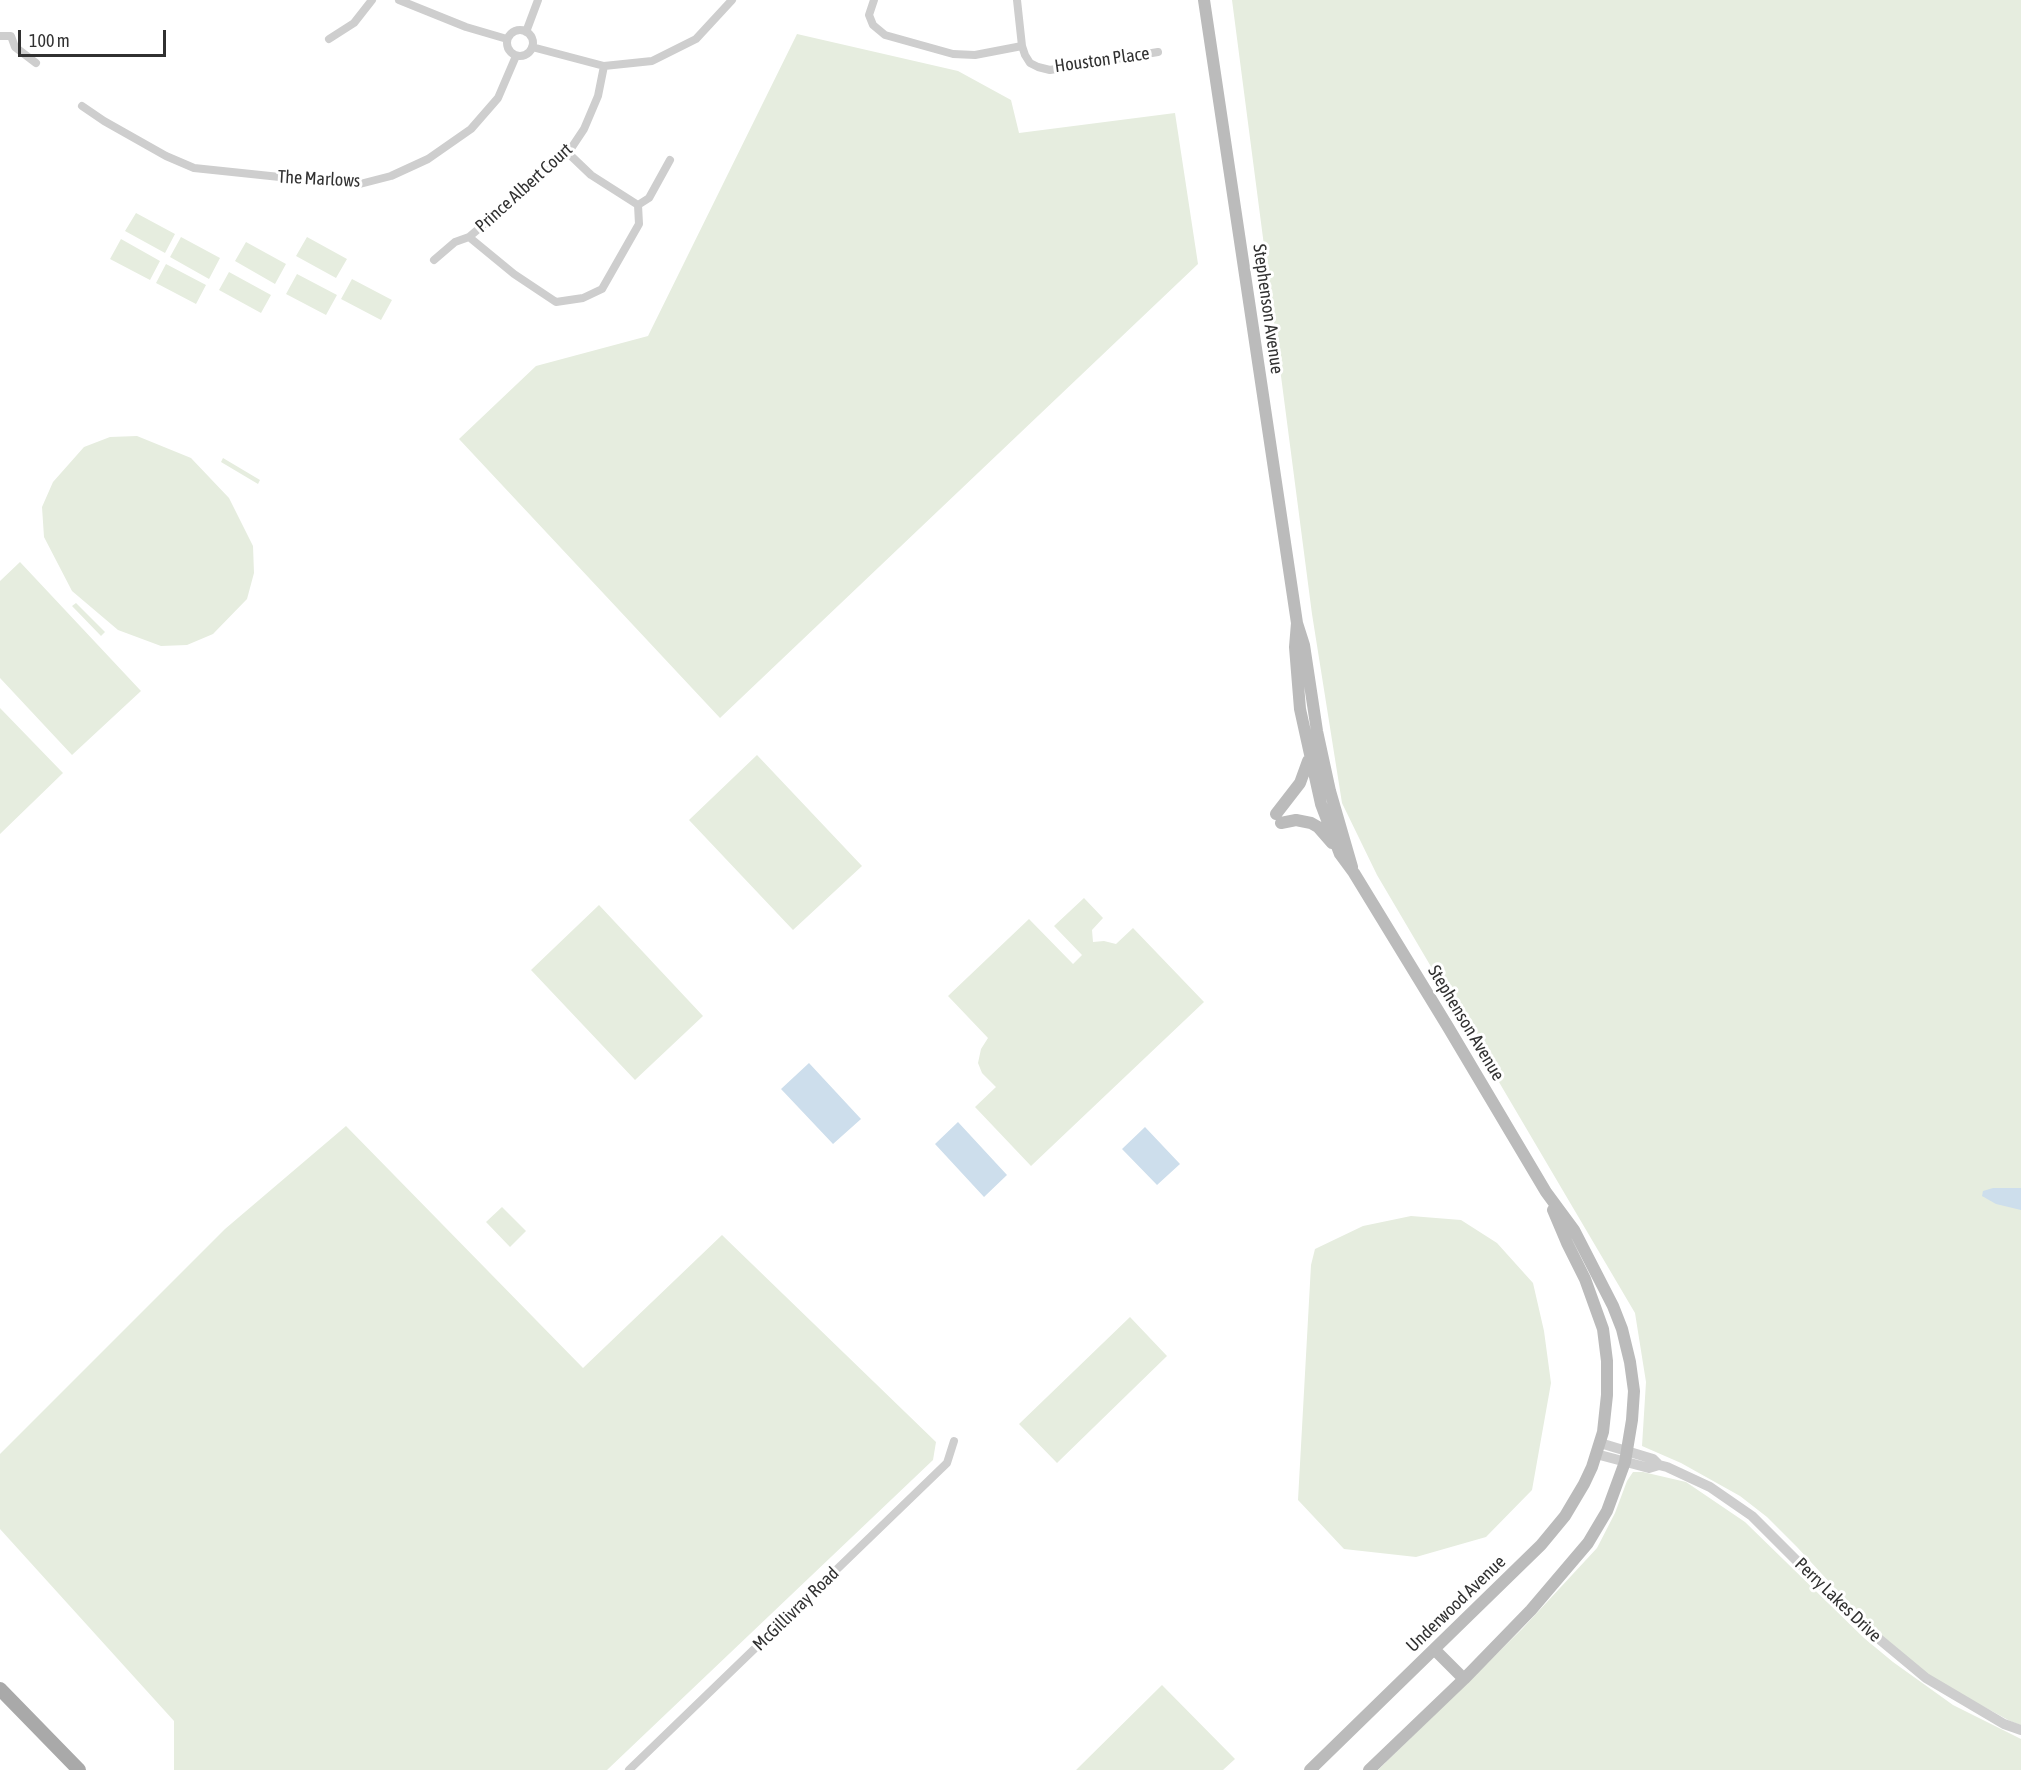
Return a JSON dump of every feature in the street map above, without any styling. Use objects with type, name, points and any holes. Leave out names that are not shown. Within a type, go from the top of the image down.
[{"type":"main road","name":"Stephenson Avenue","points":[[1204,0],[1298,623],[1330,791],[1354,873]]},
{"type":"main road","name":"Stephenson Avenue","points":[[1298,623],[1295,647],[1298,688],[1309,756],[1321,804],[1340,854],[1354,873],[1546,1192],[1574,1230],[1609,1297],[1622,1329],[1634,1391],[1627,1456]]},
{"type":"main road","points":[[1309,756],[1301,782],[1278,818],[1311,823],[1322,831],[1340,854]]},
{"type":"main road","name":"Stephenson Avenue","points":[[1546,1192],[1588,1287],[1603,1329],[1607,1361],[1607,1395],[1598,1449]]},
{"type":"main road","name":"Underwood Avenue","points":[[1310,1770],[1554,1531],[1580,1492],[1598,1449]]},
{"type":"main road","points":[[1369,1770],[1464,1679],[1531,1610],[1588,1543],[1607,1511],[1627,1456]]},
{"type":"main road","points":[[1435,1650],[1464,1679]]},
{"type":"main road","points":[[0,1689],[79,1770]]},
{"type":"main road","points":[[0,1702],[67,1770]]},
{"type":"street","points":[[328,39],[354,24],[372,0]]},
{"type":"street","points":[[399,0],[466,27],[507,39]]},
{"type":"street","points":[[526,32],[537,0]]},
{"type":"street","points":[[532,47],[604,66],[652,61],[696,39],[732,0]]},
{"type":"street","points":[[874,0],[869,15],[873,25],[885,35],[953,54],[975,55],[1022,46],[1017,0]]},
{"type":"street","points":[[513,32],[526,32],[531,37],[532,47],[526,54],[516,56],[508,49],[507,39],[513,32]]},
{"type":"street","points":[[0,36],[11,36],[15,47],[36,63]]},
{"type":"street","name":"Houston Place","points":[[1022,46],[1030,63],[1050,69],[1158,52]]},
{"type":"street","name":"The Marlows","points":[[82,106],[166,156],[194,168],[357,185],[391,176],[428,159],[471,129],[498,98],[516,56]]},
{"type":"street","name":"Prince Albert Court","points":[[434,260],[455,242],[470,237],[568,153],[584,129],[598,96],[604,66]]},
{"type":"street","points":[[568,153],[591,175],[638,205]]},
{"type":"street","points":[[638,205],[649,198],[670,160]]},
{"type":"street","points":[[470,237],[514,274],[556,302],[583,298],[602,289],[639,224],[638,205]]},
{"type":"street","name":"McGillivray Road","points":[[629,1770],[947,1462],[954,1441]]},
{"type":"street","name":"Perry Lakes Drive","points":[[1598,1449],[1653,1459],[1659,1465],[1710,1487],[1752,1516],[1855,1619],[1908,1664],[1926,1678],[2004,1725],[2021,1730]]},
{"type":"shaded area","points":[[1232,0],[2021,0],[2021,1725],[1935,1680],[1868,1624],[1767,1517],[1740,1496],[1681,1463],[1642,1446],[1646,1382],[1635,1313],[1377,875],[1342,803],[1312,614]]},
{"type":"shaded area","points":[[797,34],[958,71],[1011,100],[1019,133],[1175,113],[1198,264],[720,718],[459,439],[536,366],[648,336]]},
{"type":"shaded area","points":[[136,213],[175,234],[165,253],[125,231]]},
{"type":"shaded area","points":[[181,237],[220,258],[209,279],[170,257]]},
{"type":"shaded area","points":[[307,237],[347,259],[336,278],[296,256]]},
{"type":"shaded area","points":[[121,239],[160,261],[150,280],[110,259]]},
{"type":"shaded area","points":[[246,242],[286,264],[275,284],[235,261]]},
{"type":"shaded area","points":[[166,264],[206,285],[196,304],[156,283]]},
{"type":"shaded area","points":[[229,272],[271,295],[261,313],[219,290]]},
{"type":"shaded area","points":[[297,274],[337,295],[326,315],[286,294]]},
{"type":"shaded area","points":[[352,279],[392,300],[381,320],[341,299]]},
{"type":"shaded area","points":[[137,436],[191,458],[229,498],[253,546],[254,573],[247,599],[213,634],[187,645],[161,646],[118,630],[72,591],[44,537],[42,507],[53,482],[84,447],[110,437]]},
{"type":"shaded area","points":[[223,458],[260,480],[258,484],[221,462]]},
{"type":"shaded area","points":[[20,562],[141,691],[72,755],[0,678],[0,581]]},
{"type":"shaded area","points":[[76,603],[105,632],[101,636],[72,606]]},
{"type":"shaded area","points":[[0,708],[63,773],[0,834]]},
{"type":"shaded area","points":[[757,755],[862,866],[793,930],[689,820]]},
{"type":"shaded area","points":[[1084,898],[1103,918],[1092,930],[1093,942],[1104,941],[1116,944],[1133,928],[1204,1002],[1031,1166],[975,1107],[996,1087],[982,1073],[978,1063],[981,1049],[988,1038],[948,996],[1029,919],[1073,964],[1082,955],[1054,926]]},
{"type":"shaded area","points":[[599,905],[703,1016],[635,1080],[531,970]]},
{"type":"shaded area","points":[[346,1126],[583,1368],[722,1235],[936,1442],[933,1460],[607,1770],[174,1770],[174,1721],[0,1529],[0,1454],[225,1229]]},
{"type":"shaded area","points":[[502,1207],[526,1231],[510,1247],[486,1222]]},
{"type":"shaded area","points":[[1411,1216],[1461,1220],[1497,1243],[1533,1283],[1544,1331],[1551,1383],[1532,1490],[1486,1537],[1416,1557],[1344,1549],[1298,1500],[1311,1265],[1315,1249],[1363,1226]]},
{"type":"shaded area","points":[[1130,1317],[1167,1356],[1057,1463],[1019,1424]]},
{"type":"shaded area","points":[[1633,1472],[1643,1472],[1686,1482],[1745,1522],[1864,1638],[1893,1662],[1953,1705],[2021,1739],[2021,1770],[1378,1770],[1522,1629],[1597,1548]]},
{"type":"shaded area","points":[[1162,1685],[1235,1759],[1223,1770],[1076,1770]]},
{"type":"water","points":[[809,1063],[861,1119],[833,1144],[781,1089]]},
{"type":"water","points":[[958,1122],[1007,1175],[984,1197],[935,1144]]},
{"type":"water","points":[[1145,1127],[1180,1164],[1157,1185],[1122,1149]]},
{"type":"water","points":[[1993,1188],[2021,1188],[2021,1210],[1996,1204],[1982,1196],[1983,1191]]}]
